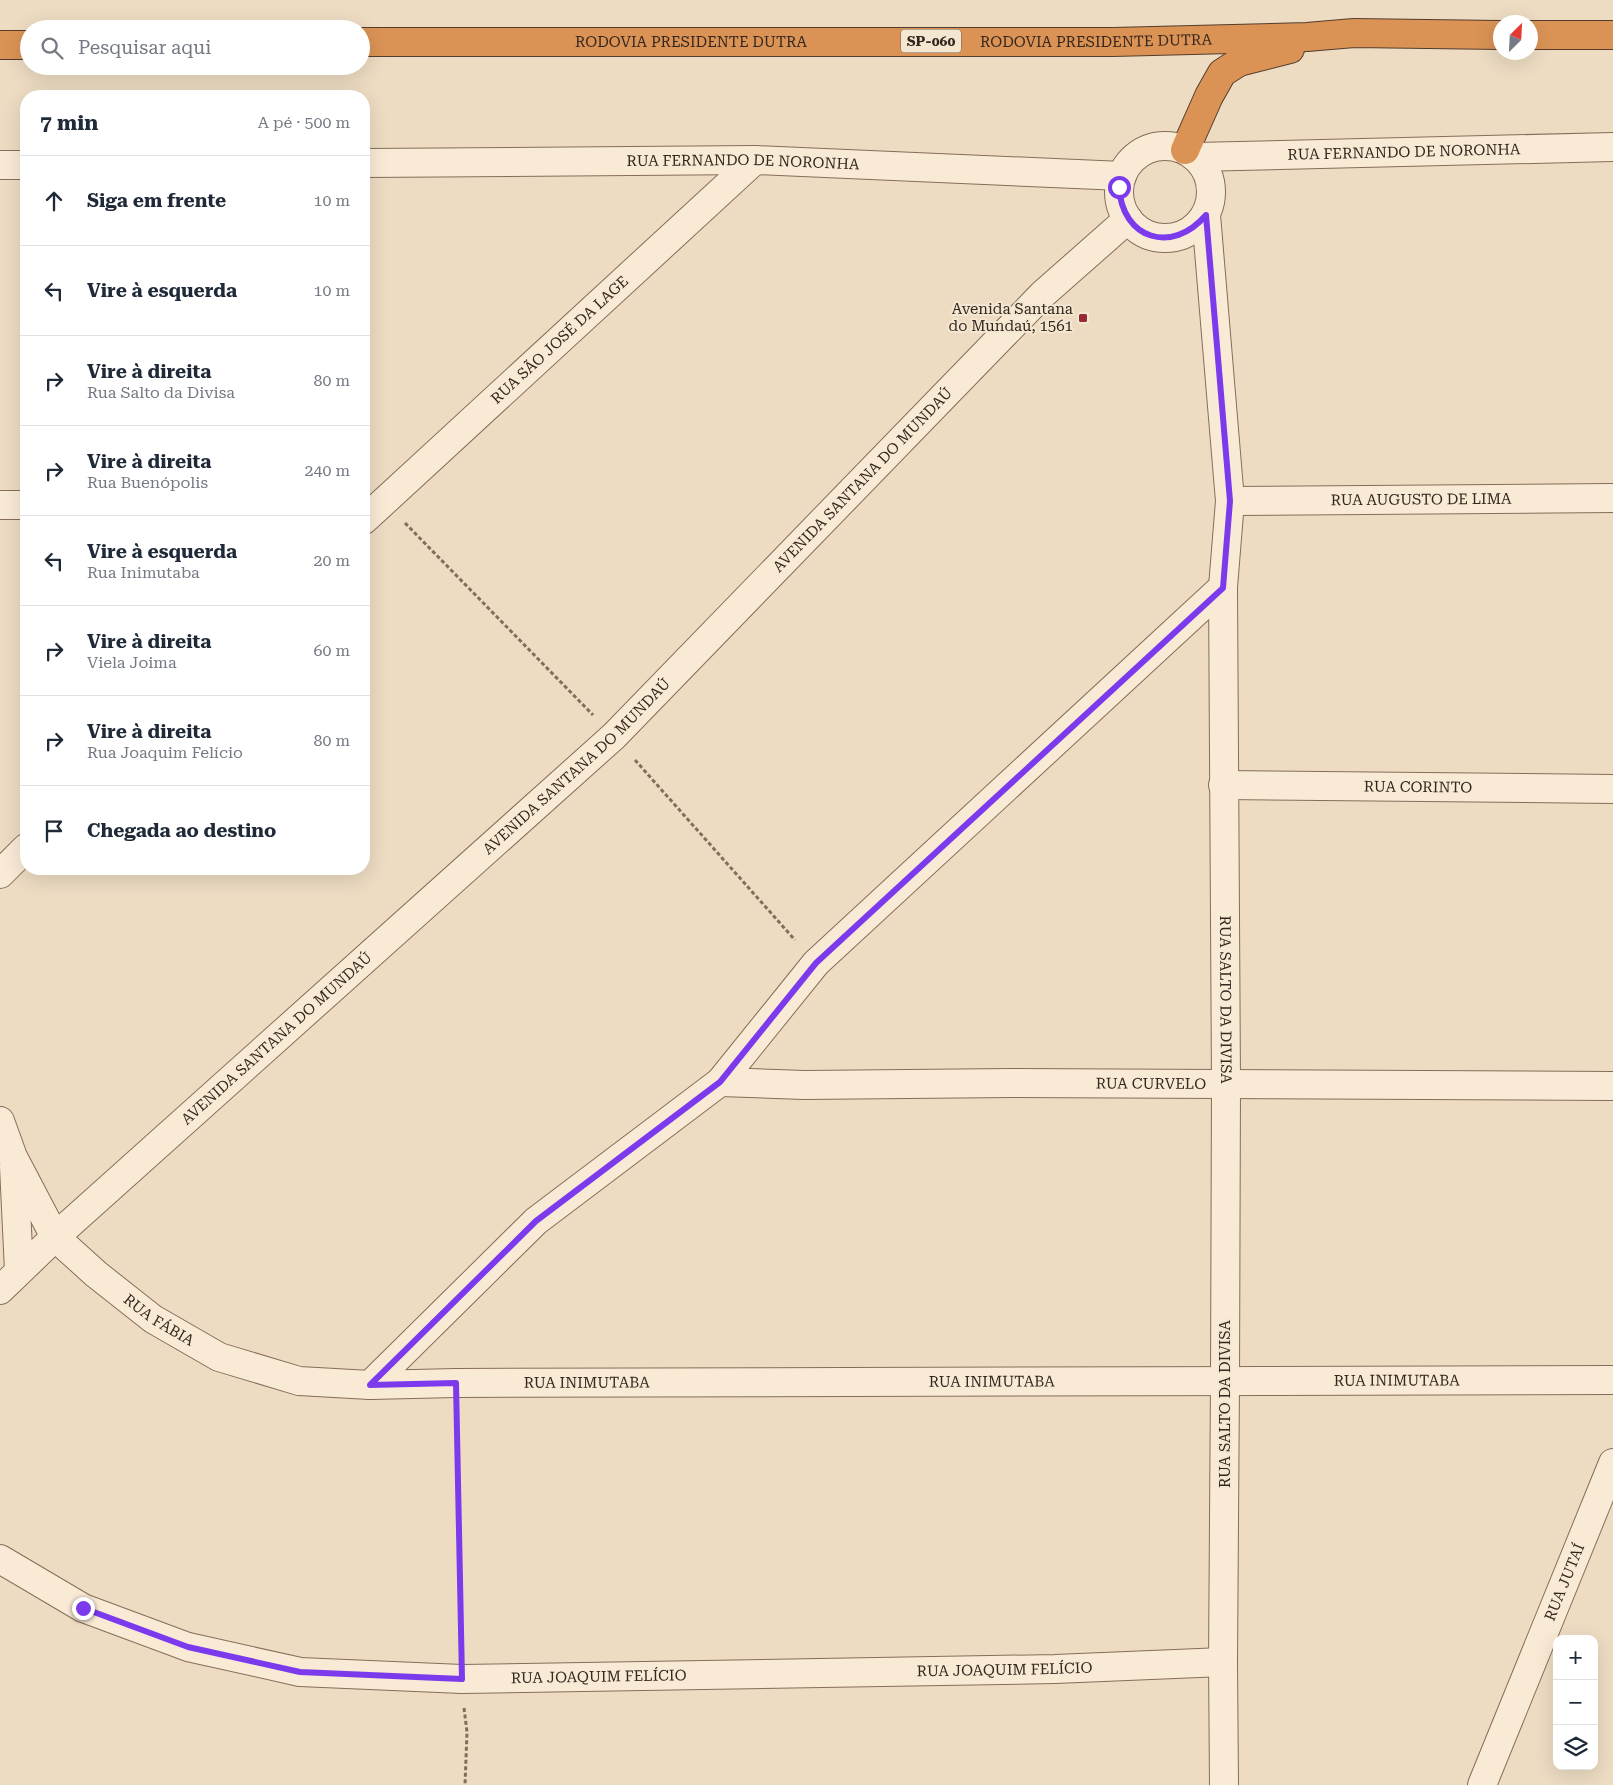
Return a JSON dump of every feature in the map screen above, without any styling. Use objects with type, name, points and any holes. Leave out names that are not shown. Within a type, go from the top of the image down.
[{"type":"highway","name":"RODOVIA PRESIDENTE DUTRA","points":[[370,42],[1113,42],[1307,38],[1354,33],[1493,35]]},
{"type":"highway","points":[[1190,153],[1209,96],[1222,73],[1239,62],[1354,33]]},
{"type":"highway","points":[[1538,35],[1600,36],[1613,43]]},
{"type":"highway","points":[[0,45],[20,45]]},
{"type":"street","points":[[1160,146],[1172,146],[1190,153],[1204,166],[1210,178],[1212,190],[1206,215],[1187,233],[1174,237],[1161,238],[1137,228],[1122,209],[1120,198],[1119,187],[1127,165],[1147,149],[1160,146]]},
{"type":"street","name":"RUA FERNANDO DE NORONHA","points":[[1190,153],[1613,147]]},
{"type":"street","name":"RUA FERNANDO DE NORONHA","points":[[370,163],[756,160],[1122,176]]},
{"type":"street","name":"RUA SÃO JOSÉ DA LAGE","points":[[374,501],[756,160]]},
{"type":"street","points":[[0,165],[20,165]]},
{"type":"street","name":"RUA SALTO DA DIVISA","points":[[1206,215],[1230,501],[1223,588],[1226,1084],[1224,1785]]},
{"type":"street","name":"AVENIDA SANTANA DO MUNDAÚ","points":[[0,1290],[55,1237],[614,736],[1043,294],[1128,219]]},
{"type":"street","name":"RUA AUGUSTO DE LIMA","points":[[1230,501],[1613,498]]},
{"type":"street","points":[[0,505],[20,505]]},
{"type":"street","points":[[370,1385],[536,1221],[720,1082],[816,963],[1223,588]]},
{"type":"street","name":"RUA CORINTO","points":[[1223,785],[1613,789]]},
{"type":"street","points":[[0,874],[20,854]]},
{"type":"street","name":"RUA CURVELO","points":[[720,1082],[804,1084],[1613,1086]]},
{"type":"street","name":"RUA FÁBIA","points":[[0,1121],[13,1157],[55,1237],[96,1274],[153,1319],[219,1357],[299,1381],[370,1385]]},
{"type":"street","name":"RUA FÁBIA","points":[[13,1157],[19,1271]]},
{"type":"street","name":"RUA INIMUTABA","points":[[370,1385],[456,1383],[1613,1380]]},
{"type":"street","name":"RUA JUTAÍ","points":[[1482,1785],[1613,1463]]},
{"type":"street","name":"RUA JOAQUIM FELÍCIO","points":[[0,1559],[83,1608],[188,1647],[300,1672],[462,1679],[1055,1669],[1223,1662]]},
{"type":"path","points":[[456,1383],[462,1679],[467,1732],[465,1785]]},
{"type":"place","name":"Avenida Santana do Mundaú, 1561","points":[[1083,318]]},
{"type":"route","points":[[83,1608],[188,1647],[300,1672],[462,1679],[456,1383],[370,1385],[536,1221],[720,1082],[816,963],[1223,588],[1230,501],[1206,215],[1187,233],[1161,238],[1148,234],[1137,228],[1128,219],[1122,209],[1119,187]]}]
